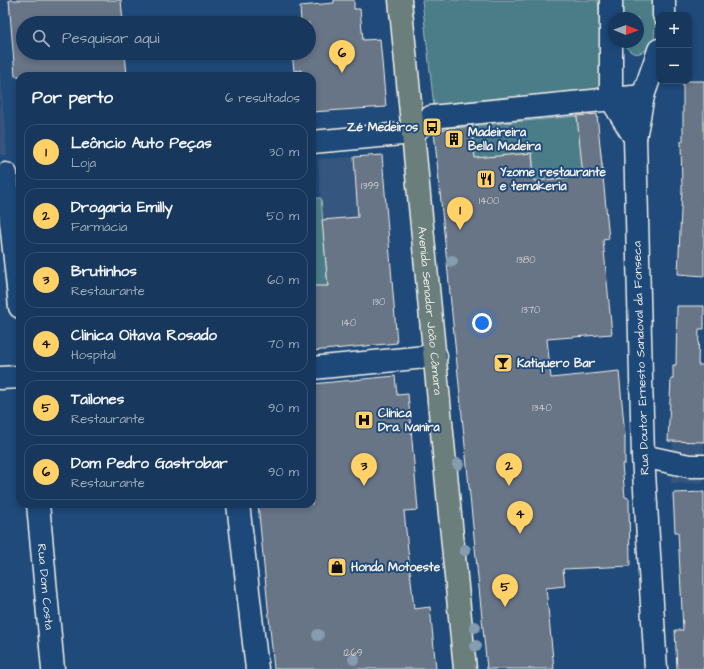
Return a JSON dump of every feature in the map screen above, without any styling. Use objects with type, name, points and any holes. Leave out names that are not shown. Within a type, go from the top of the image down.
[{"type":"main road","name":"Avenida Senador João Câmara","points":[[400,0],[436,356],[465,669]]},
{"type":"street","points":[[611,0],[612,99],[635,138]]},
{"type":"street","points":[[664,0],[664,12]]},
{"type":"street","name":"Rua Doutor Ernesto Sandoval da Fonseca","points":[[656,59],[643,96],[635,138],[643,456],[656,669]]},
{"type":"street","points":[[316,142],[413,133],[431,117],[643,96]]},
{"type":"street","points":[[9,173],[16,258]]},
{"type":"street","points":[[316,368],[436,356]]},
{"type":"street","points":[[0,378],[16,377]]},
{"type":"street","points":[[643,456],[689,466],[704,466]]},
{"type":"street","name":"Rua Dom Costa","points":[[38,508],[53,669]]},
{"type":"street","points":[[238,508],[257,669]]},
{"type":"shaded area","points":[[0,64],[7,155],[0,155]]},
{"type":"shaded area","points":[[354,157],[358,217],[322,220],[318,159]]},
{"type":"shaded area","points":[[673,441],[704,442],[704,483],[671,483]]},
{"type":"green space","points":[[422,0],[598,0],[604,81],[601,86],[594,89],[434,107]]},
{"type":"green space","points":[[621,0],[656,0],[654,43],[646,50],[634,53],[627,48],[644,48],[644,12],[621,12]]},
{"type":"green space","points":[[577,116],[581,148],[600,146],[603,174],[535,181],[532,153],[475,159],[472,126]]},
{"type":"green space","points":[[316,198],[321,198],[329,300],[316,302]]},
{"type":"building","points":[[9,0],[121,0],[122,16],[16,16],[16,60],[126,60],[127,72],[16,72],[15,76]]},
{"type":"building","points":[[334,0],[354,0],[354,9],[360,9],[363,40],[380,39],[386,107],[316,112],[316,72],[301,72],[301,70],[294,71],[293,60],[316,60],[316,16],[301,16],[300,6],[334,3]]},
{"type":"building","points":[[692,81],[704,81],[704,276],[678,274],[682,189],[681,141],[683,141],[683,84],[692,84]]},
{"type":"building","points":[[597,114],[609,239],[603,240],[612,334],[547,339],[551,378],[619,371],[625,435],[625,464],[622,464],[625,497],[629,498],[630,566],[563,569],[565,586],[546,588],[554,669],[487,669],[434,131],[472,126],[475,158],[532,153],[534,181],[583,176],[577,116]]},
{"type":"building","points":[[382,155],[397,343],[316,351],[316,286],[328,286],[322,220],[358,217],[354,157]]},
{"type":"building","points":[[677,306],[704,306],[704,329],[699,329],[698,365],[704,365],[704,442],[668,441],[671,379],[673,379],[673,365],[676,365]]},
{"type":"building","points":[[395,376],[397,395],[408,394],[418,510],[404,511],[414,609],[430,607],[436,669],[274,669],[258,508],[316,508],[316,384]]},
{"type":"building","points":[[704,492],[704,669],[677,669],[675,630],[683,630],[678,532],[675,532],[673,493]]},
{"type":"place","name":"Dom Pedro Gastrobar","points":[[342,73]]},
{"type":"place","name":"Zé Medeiros","points":[[432,127]]},
{"type":"place","name":"Madeireira Bella Madeira","points":[[454,139]]},
{"type":"place","name":"Yzome restaurante e temakeria","points":[[486,179]]},
{"type":"place","name":"Leôncio Auto Peças","points":[[460,230]]},
{"type":"place","name":"Katiquero Bar","points":[[503,363]]},
{"type":"place","name":"Clínica Dra. Ivanira","points":[[364,420]]},
{"type":"place","name":"Brutinhos","points":[[364,486]]},
{"type":"place","name":"Drogaria Emilly","points":[[509,486]]},
{"type":"place","name":"Clinica Oitava Rosado","points":[[520,534]]},
{"type":"place","name":"Honda Motoeste","points":[[337,567]]},
{"type":"place","name":"Tailones","points":[[505,607]]}]
